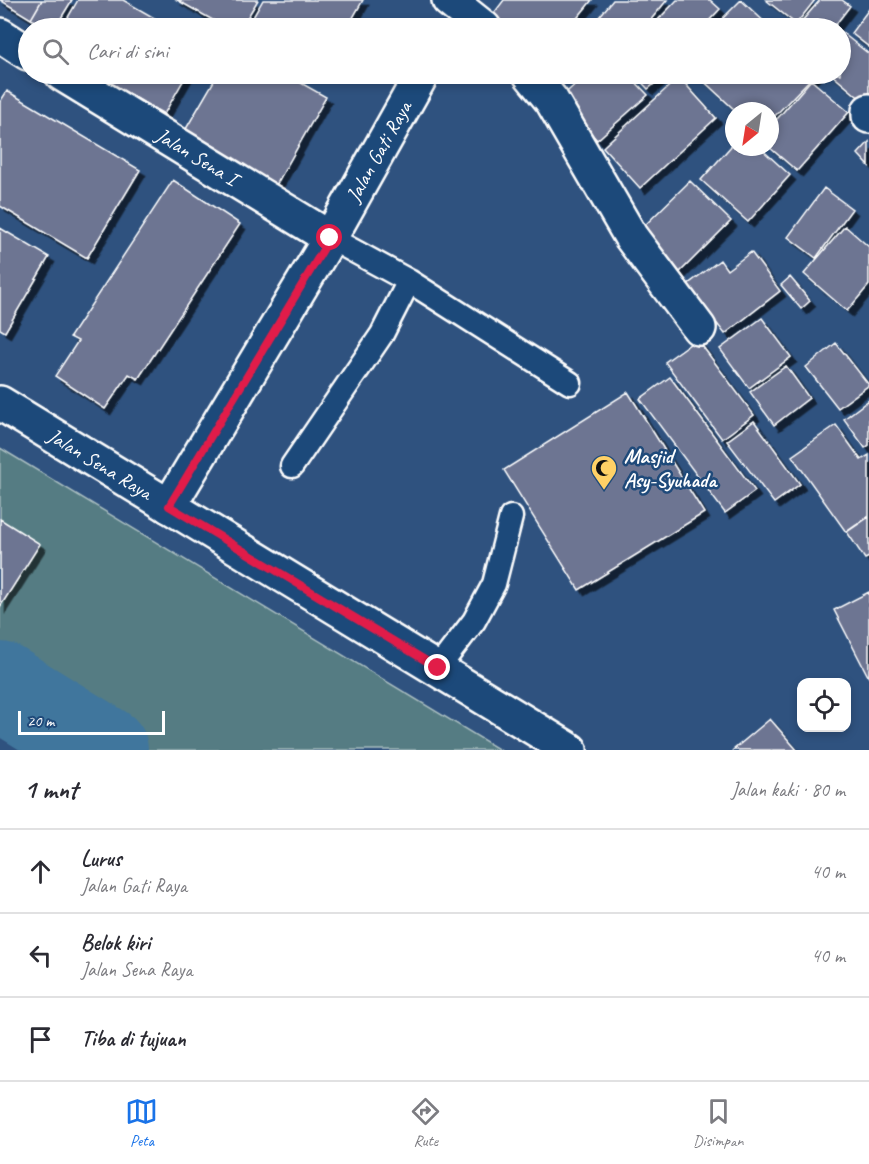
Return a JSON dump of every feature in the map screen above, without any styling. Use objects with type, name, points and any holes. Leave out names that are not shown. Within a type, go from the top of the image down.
[{"type":"street","points":[[455,9],[469,18]]},
{"type":"street","points":[[0,35],[18,47]]},
{"type":"street","name":"Jalan Sena I","points":[[78,84],[330,238]]},
{"type":"street","name":"Jalan Gati Raya","points":[[169,506],[330,238],[416,84]]},
{"type":"street","points":[[538,84],[552,101],[631,237],[699,328]]},
{"type":"street","name":"Jalan Sena Raya","points":[[0,403],[570,750]]},
{"type":"lane","points":[[330,238],[409,281],[570,383]]},
{"type":"lane","points":[[292,466],[382,334],[409,281]]},
{"type":"lane","points":[[438,668],[474,621],[494,584],[511,517]]},
{"type":"green space","points":[[0,448],[500,750],[51,750],[0,718]]},
{"type":"building","points":[[0,0],[42,0],[32,18]]},
{"type":"building","points":[[42,0],[72,0],[61,18],[32,18]]},
{"type":"building","points":[[78,0],[123,0],[154,18],[68,18]]},
{"type":"building","points":[[177,0],[258,0],[247,18],[209,18]]},
{"type":"building","points":[[263,0],[363,0],[353,18],[253,18]]},
{"type":"building","points":[[504,0],[592,0],[577,18],[491,17]]},
{"type":"building","points":[[613,0],[667,0],[652,18],[598,18]]},
{"type":"building","points":[[677,0],[710,0],[720,9],[711,18],[660,18]]},
{"type":"building","points":[[741,0],[760,18],[723,18]]},
{"type":"building","points":[[766,0],[815,0],[801,18],[788,18]]},
{"type":"building","points":[[820,0],[842,0],[850,6],[841,18],[805,18]]},
{"type":"building","points":[[869,9],[869,47],[851,33]]},
{"type":"building","points":[[851,40],[869,54],[869,93],[863,101],[843,84],[851,84]]},
{"type":"building","points":[[112,84],[181,84],[164,114]]},
{"type":"building","points":[[212,84],[303,84],[326,97],[275,187],[183,134]]},
{"type":"building","points":[[576,84],[638,84],[648,95],[597,140],[560,98]]},
{"type":"building","points":[[643,84],[654,84],[648,89]]},
{"type":"building","points":[[671,84],[685,84],[716,118],[640,188],[603,147]]},
{"type":"building","points":[[707,84],[805,84],[779,112],[779,102],[726,102]]},
{"type":"building","points":[[808,84],[816,84],[849,112],[797,171],[779,156],[779,117]]},
{"type":"building","points":[[7,91],[140,170],[87,258],[0,206],[0,102]]},
{"type":"building","points":[[869,142],[869,166],[858,154]]},
{"type":"building","points":[[725,153],[725,156],[769,156],[790,175],[748,222],[701,180]]},
{"type":"building","points":[[173,180],[240,224],[138,379],[129,374],[105,409],[55,376],[78,341],[70,337]]},
{"type":"building","points":[[690,181],[731,221],[678,274],[637,233]]},
{"type":"building","points":[[824,188],[852,209],[816,258],[788,237]]},
{"type":"building","points":[[845,226],[869,247],[869,285],[847,311],[804,274]]},
{"type":"building","points":[[0,228],[49,257],[5,332],[0,329]]},
{"type":"building","points":[[751,252],[780,291],[725,334],[687,285],[720,260],[727,270]]},
{"type":"building","points":[[790,277],[810,301],[801,309],[781,285]]},
{"type":"building","points":[[762,318],[791,357],[749,388],[720,349]]},
{"type":"building","points":[[697,339],[754,415],[722,439],[665,362]]},
{"type":"building","points":[[836,343],[869,385],[838,408],[806,367]]},
{"type":"building","points":[[786,366],[809,398],[774,425],[750,392]]},
{"type":"building","points":[[670,377],[755,491],[725,513],[640,399]]},
{"type":"building","name":"Masjid Asy-Syuhada","points":[[628,392],[704,513],[579,590],[504,470]]},
{"type":"building","points":[[869,400],[869,445],[865,448],[844,419]]},
{"type":"building","points":[[754,421],[800,484],[774,503],[727,441]]},
{"type":"building","points":[[836,425],[861,460],[869,455],[869,516],[846,532],[792,456]]},
{"type":"building","points":[[869,517],[869,557],[865,559],[847,532]]},
{"type":"building","points":[[0,519],[40,544],[0,607]]},
{"type":"building","points":[[869,592],[869,678],[834,610]]},
{"type":"building","points":[[770,719],[797,750],[733,750]]},
{"type":"waterway","points":[[0,686],[104,750]]},
{"type":"place","name":"Masjid Asy-Syuhada","points":[[604,491]]},
{"type":"route","points":[[330,238],[169,506],[438,668]]}]
